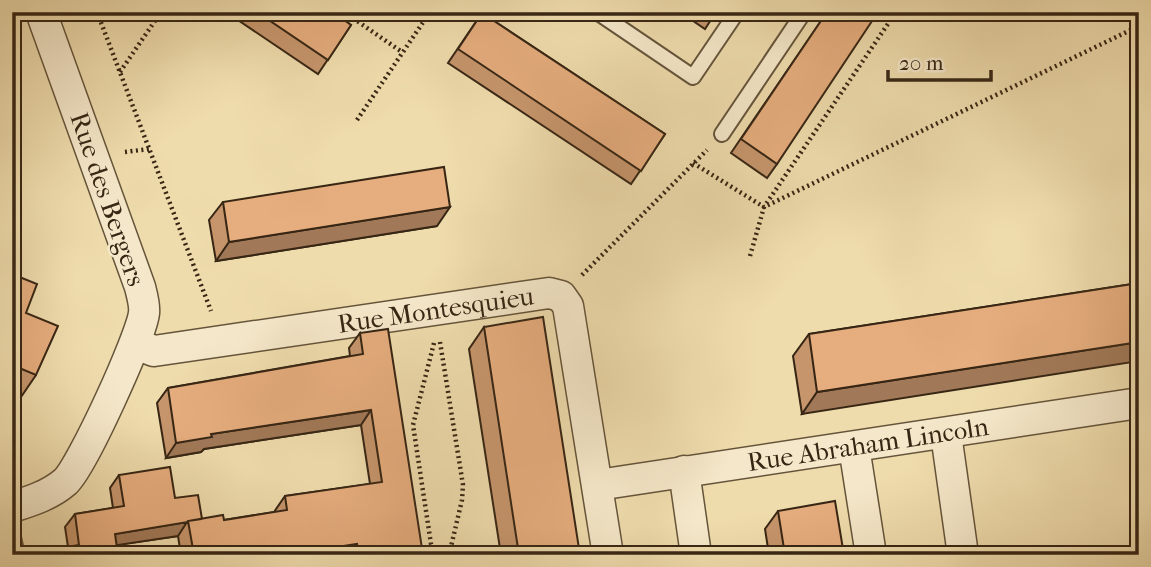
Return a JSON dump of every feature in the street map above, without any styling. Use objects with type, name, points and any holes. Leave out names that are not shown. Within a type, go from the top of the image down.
[{"type":"street","name":"Rue des Bergers","points":[[12,507],[49,494],[67,480],[81,458],[135,344],[145,311],[140,287],[41,12]]},
{"type":"street","name":"Rue Montesquieu","points":[[135,344],[155,351],[223,341],[436,319],[549,293],[561,296],[568,306],[608,555]]},
{"type":"street","name":"Rue Abraham Lincoln","points":[[598,485],[1139,403]]},
{"type":"street","points":[[946,434],[963,555]]},
{"type":"street","points":[[854,447],[871,555]]},
{"type":"street","points":[[684,471],[696,555]]},
{"type":"lane","points":[[597,12],[693,77],[737,12]]},
{"type":"lane","points":[[722,134],[804,12]]},
{"type":"lane","points":[[12,533],[17,555]]},
{"type":"path","points":[[97,12],[223,341]]},
{"type":"path","points":[[120,72],[161,12]]},
{"type":"path","points":[[344,12],[402,52]]},
{"type":"path","points":[[357,120],[430,12]]},
{"type":"path","points":[[750,256],[764,207],[896,12]]},
{"type":"path","points":[[764,207],[1139,26]]},
{"type":"path","points":[[561,296],[722,134]]},
{"type":"path","points":[[693,163],[764,207]]},
{"type":"path","points":[[435,555],[431,544],[413,425],[436,319]]},
{"type":"path","points":[[436,319],[463,485],[449,555]]},
{"type":"building","points":[[257,12],[333,12],[351,25],[328,60]]},
{"type":"building","points":[[827,12],[878,12],[777,164],[741,139]]},
{"type":"building","points":[[482,13],[665,134],[641,171],[458,49]]},
{"type":"building","points":[[444,167],[450,207],[229,242],[223,202]]},
{"type":"building","points":[[12,274],[37,284],[26,313],[58,326],[36,375],[12,365]]},
{"type":"building","points":[[1139,283],[1139,342],[817,392],[809,334]]},
{"type":"building","points":[[543,317],[580,555],[519,555],[484,327]]},
{"type":"building","points":[[388,329],[423,555],[359,555],[357,544],[285,555],[194,555],[188,521],[223,515],[224,520],[287,510],[285,496],[382,482],[371,410],[211,434],[212,437],[176,443],[168,388],[363,354],[360,333]]},
{"type":"building","points":[[170,467],[175,498],[198,495],[202,519],[115,534],[118,555],[54,555],[53,549],[79,545],[75,514],[124,506],[119,475]]},
{"type":"building","points":[[835,501],[844,555],[785,555],[778,511]]}]
